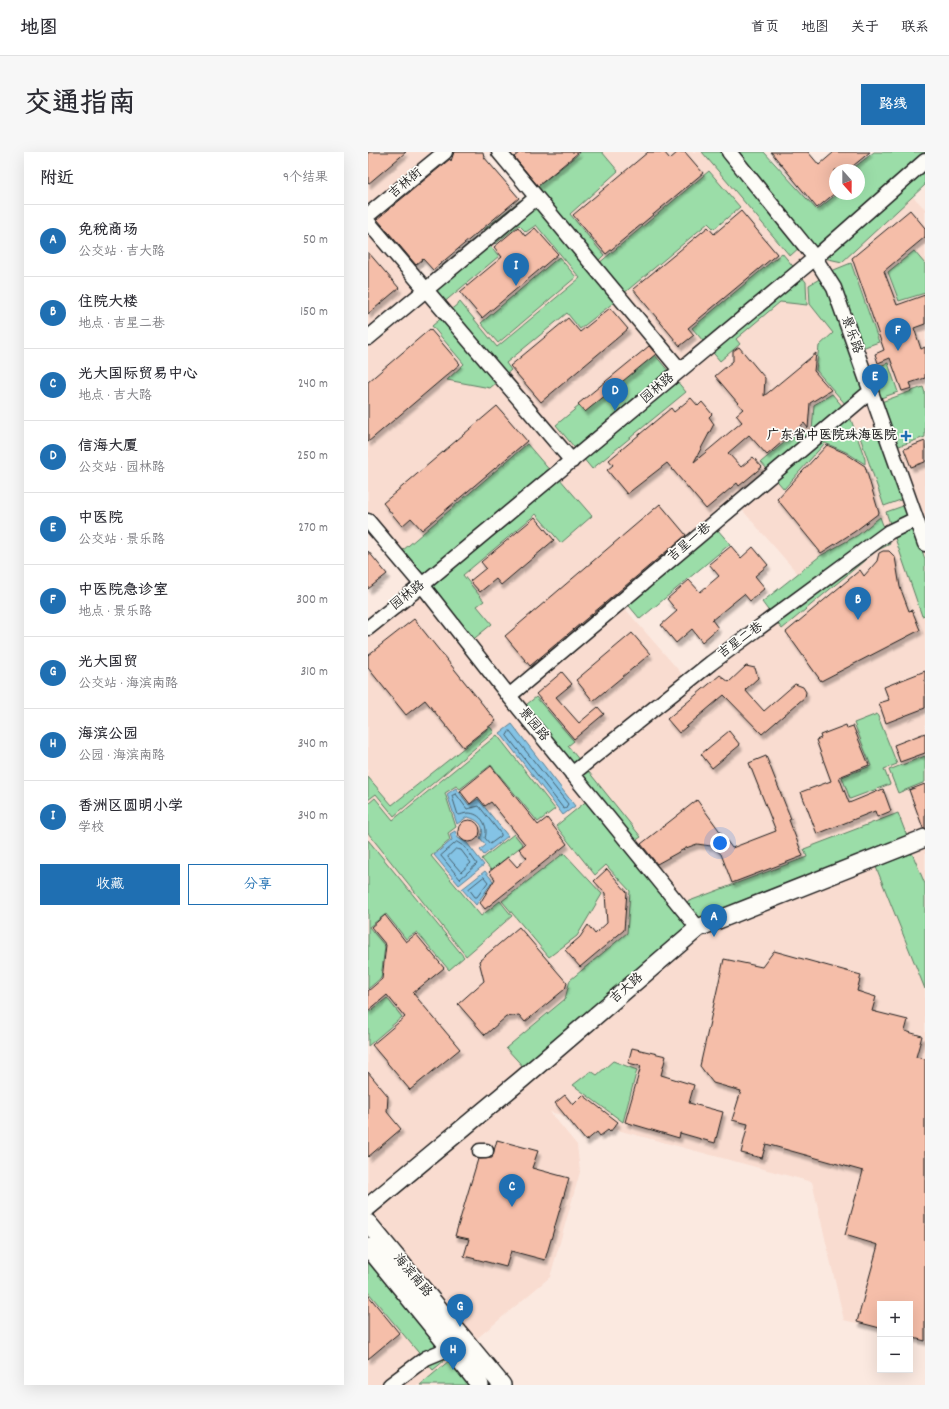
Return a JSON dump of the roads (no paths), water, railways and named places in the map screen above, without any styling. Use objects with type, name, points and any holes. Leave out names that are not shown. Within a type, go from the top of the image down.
[{"type":"main road","name":"吉大路","points":[[368,1207],[522,1079],[698,928],[925,838]]},
{"type":"main road","name":"海滨南路","points":[[368,1223],[502,1385]]},
{"type":"main road","name":"海滨南路","points":[[368,1247],[480,1385]]},
{"type":"street","name":"吉林街","points":[[368,215],[445,152]]},
{"type":"street","points":[[499,152],[680,370]]},
{"type":"street","name":"景乐路","points":[[729,152],[815,258],[834,288],[925,544]]},
{"type":"street","name":"园林路","points":[[368,628],[572,462],[815,258],[925,161]]},
{"type":"street","points":[[368,338],[536,198]]},
{"type":"street","points":[[368,222],[572,462]]},
{"type":"street","name":"吉星一巷","points":[[509,696],[871,390]]},
{"type":"street","name":"吉星二巷","points":[[572,774],[711,663],[889,532],[916,519]]},
{"type":"street","name":"景园路","points":[[368,521],[422,585],[509,696],[698,928]]},
{"type":"street","points":[[390,1385],[426,1358],[450,1348]]},
{"type":"water","points":[[512,724],[575,806],[563,815],[500,733]]},
{"type":"water","points":[[456,788],[469,805],[478,799],[508,836],[484,855],[480,850],[486,845],[480,838],[482,834],[482,827],[480,824],[467,817],[457,824],[447,794]]},
{"type":"water","points":[[455,831],[458,838],[467,843],[484,865],[459,885],[434,855],[452,840],[450,834]]},
{"type":"water","points":[[485,871],[493,881],[476,905],[462,889]]},
{"type":"place","name":"香洲区圆明小学","points":[[516,286]]},
{"type":"place","name":"中医院急诊室","points":[[898,351]]},
{"type":"place","name":"中医院","points":[[875,397]]},
{"type":"place","name":"信海大厦","points":[[615,411]]},
{"type":"place","name":"广东省中医院珠海医院","points":[[906,436]]},
{"type":"place","name":"住院大楼","points":[[858,620]]},
{"type":"place","name":"免税商场","points":[[714,937]]},
{"type":"place","name":"光大国际贸易中心","points":[[512,1207]]},
{"type":"place","name":"光大国贸","points":[[460,1327]]},
{"type":"place","name":"海滨公园","points":[[453,1370]]}]
